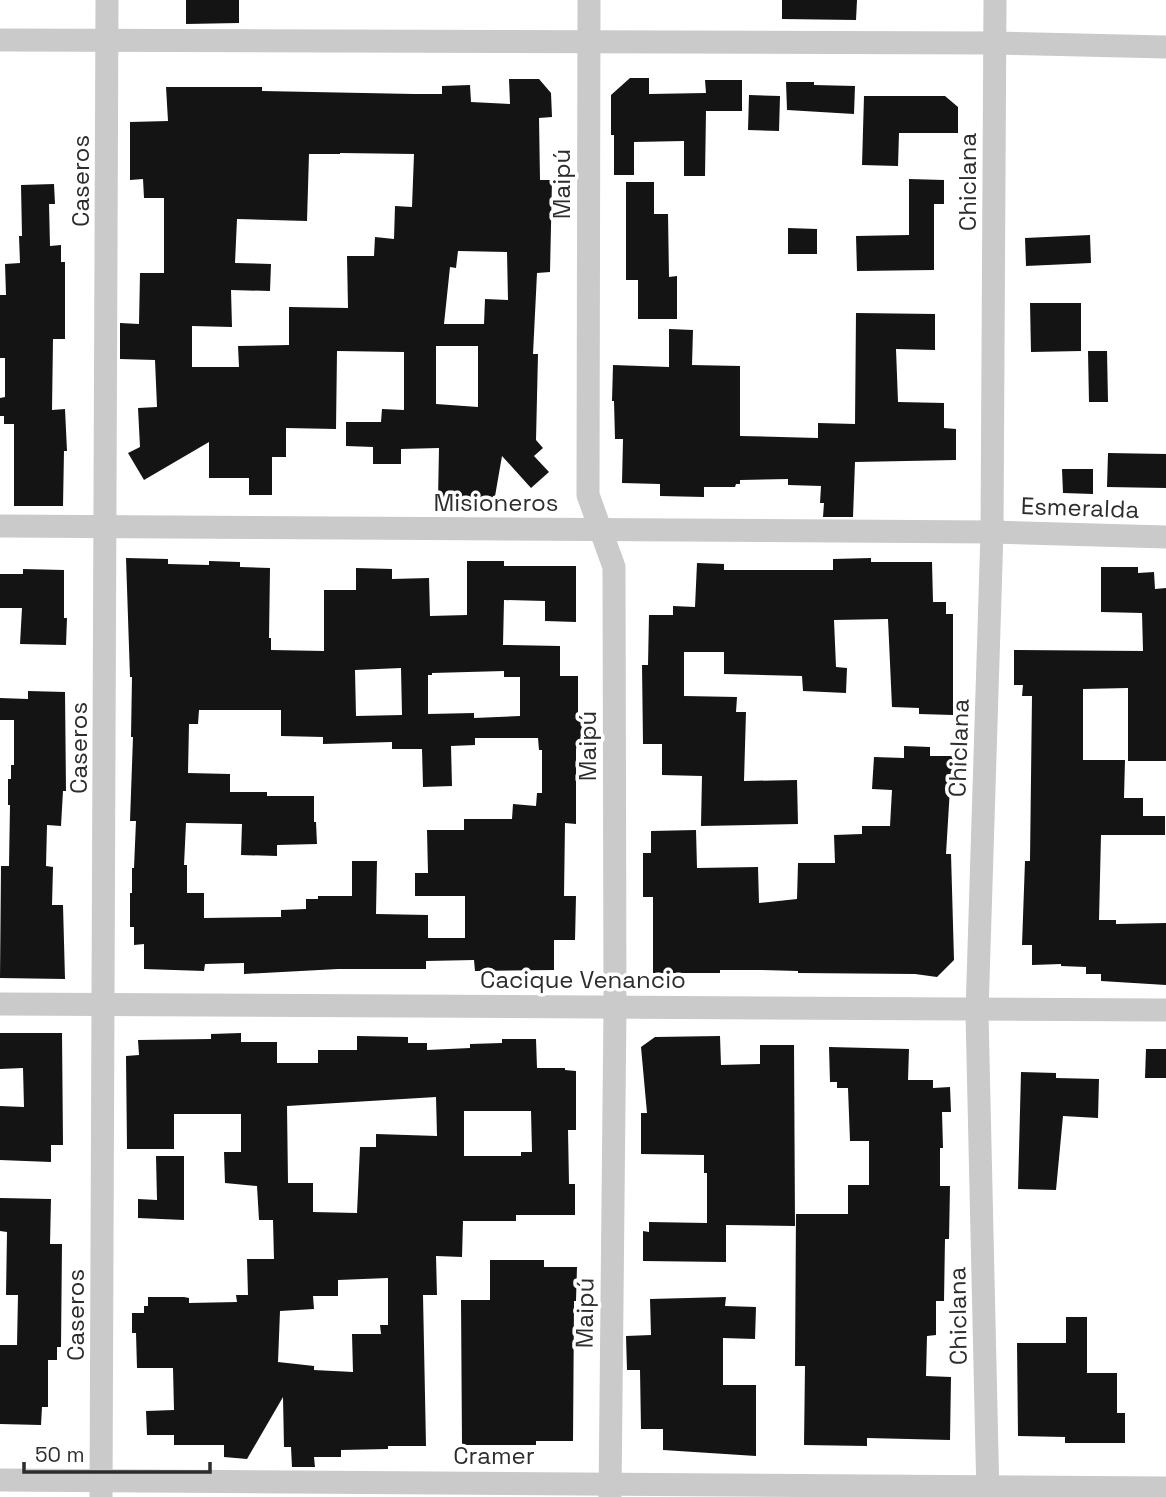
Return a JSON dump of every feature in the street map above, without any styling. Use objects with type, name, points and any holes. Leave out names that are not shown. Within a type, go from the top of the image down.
[{"type":"street","name":"Caseros","points":[[101,1489],[107,0]]},
{"type":"street","name":"Maipú","points":[[589,0],[588,495],[614,567],[615,1007],[610,1490]]},
{"type":"street","name":"Chiclana","points":[[988,1491],[978,1009],[992,532],[995,0]]},
{"type":"street","points":[[0,40],[995,43],[1166,47]]},
{"type":"street","name":"Misioneros","points":[[0,526],[992,532]]},
{"type":"street","name":"Esmeralda","points":[[992,532],[1166,537]]},
{"type":"street","name":"Cacique Venancio","points":[[0,1004],[1166,1010]]},
{"type":"street","name":"Cramer","points":[[0,1480],[101,1489],[988,1491],[1166,1488]]},
{"type":"building","points":[[186,0],[239,0],[239,23],[186,24]]},
{"type":"building","points":[[782,0],[857,0],[856,20],[782,19]]},
{"type":"building","points":[[630,78],[649,78],[649,94],[706,93],[705,80],[742,80],[742,111],[706,111],[705,176],[684,176],[684,141],[634,142],[634,175],[614,175],[611,95]]},
{"type":"building","points":[[509,79],[539,79],[551,93],[552,117],[539,118],[540,180],[552,180],[550,272],[537,273],[533,354],[538,354],[536,440],[543,448],[534,456],[549,472],[531,488],[502,456],[494,502],[438,500],[439,448],[401,449],[401,464],[373,464],[373,447],[346,446],[346,422],[381,422],[382,409],[404,410],[404,352],[337,351],[336,429],[286,428],[286,457],[272,457],[272,495],[249,495],[249,478],[209,478],[209,442],[144,480],[128,453],[140,447],[138,408],[157,407],[155,360],[120,359],[120,323],[139,324],[140,273],[164,273],[164,198],[144,198],[143,179],[130,180],[130,122],[168,121],[166,87],[262,87],[262,91],[442,94],[442,86],[470,85],[471,102],[510,104]],"holes":[[[309,154],[414,154],[412,207],[395,206],[394,239],[375,237],[374,256],[347,256],[348,308],[289,307],[289,345],[238,346],[239,367],[192,367],[192,326],[232,327],[231,290],[270,291],[271,264],[235,263],[237,219],[307,221]],[[458,251],[507,252],[508,300],[485,299],[484,324],[444,324],[450,267],[456,268]],[[436,346],[478,346],[478,407],[436,404]]]},
{"type":"building","points":[[786,82],[855,86],[854,114],[787,110]]},
{"type":"building","points":[[749,95],[780,96],[779,131],[748,130]]},
{"type":"building","points":[[864,96],[945,96],[958,107],[958,133],[899,133],[898,166],[862,165]]},
{"type":"building","points":[[909,179],[944,180],[944,204],[934,204],[934,270],[857,271],[856,236],[909,235]]},
{"type":"building","points":[[626,182],[654,182],[654,214],[668,214],[669,277],[677,276],[677,319],[638,319],[638,280],[626,280]]},
{"type":"building","points":[[54,184],[55,204],[49,204],[50,246],[61,245],[61,262],[65,262],[65,339],[53,339],[52,410],[65,409],[67,451],[64,451],[63,506],[14,506],[14,424],[4,424],[4,416],[0,416],[0,398],[5,397],[5,358],[0,358],[0,295],[6,295],[5,264],[20,263],[21,185]]},
{"type":"building","points":[[788,228],[817,229],[817,254],[788,254]]},
{"type":"building","points":[[1090,235],[1091,263],[1026,266],[1025,238]]},
{"type":"building","points":[[1030,303],[1081,303],[1081,351],[1031,352]]},
{"type":"building","points":[[856,313],[935,314],[935,350],[896,349],[898,402],[944,403],[944,428],[956,429],[956,460],[855,462],[853,517],[823,517],[821,486],[788,485],[788,479],[740,480],[740,484],[735,487],[704,487],[704,497],[660,496],[660,484],[622,483],[623,439],[615,439],[613,365],[669,367],[669,329],[693,330],[692,365],[740,366],[740,436],[818,438],[818,423],[855,424]]},
{"type":"building","points":[[1088,351],[1107,351],[1108,402],[1089,402]]},
{"type":"building","points":[[1108,453],[1166,454],[1166,488],[1107,487]]},
{"type":"building","points":[[1062,469],[1093,469],[1093,494],[1063,493]]},
{"type":"building","points":[[126,558],[168,559],[168,564],[209,565],[209,561],[240,562],[240,567],[270,568],[271,650],[324,651],[324,590],[356,590],[356,568],[392,569],[392,579],[429,578],[430,616],[467,615],[467,561],[504,561],[504,566],[576,566],[576,622],[545,621],[545,601],[504,600],[503,645],[560,646],[560,676],[578,676],[578,716],[594,716],[594,741],[577,741],[576,824],[565,823],[564,896],[576,896],[575,940],[554,940],[554,970],[475,971],[474,960],[426,961],[426,969],[338,969],[244,974],[244,963],[205,964],[204,971],[144,969],[144,944],[134,945],[134,927],[130,927],[136,821],[130,821],[133,737]],"holes":[[[401,668],[402,715],[356,716],[355,670]],[[504,671],[504,677],[520,677],[520,716],[474,718],[474,713],[428,714],[428,675]],[[199,710],[281,710],[281,736],[323,737],[323,744],[392,742],[392,749],[422,749],[423,787],[452,786],[451,746],[475,745],[475,738],[538,738],[539,750],[542,750],[542,793],[537,793],[536,806],[513,804],[512,819],[464,819],[464,830],[427,830],[428,873],[415,873],[415,896],[465,896],[465,938],[428,938],[428,915],[376,914],[377,861],[352,861],[352,896],[318,896],[318,899],[306,899],[306,909],[281,910],[281,917],[204,918],[204,893],[187,893],[187,865],[184,865],[186,823],[242,824],[241,855],[277,856],[277,845],[317,844],[314,796],[267,796],[267,792],[230,792],[230,774],[188,773],[189,724],[198,724]]]},
{"type":"building","points":[[871,558],[871,562],[932,562],[933,602],[946,602],[946,614],[953,614],[953,715],[919,714],[919,708],[892,707],[888,619],[834,620],[836,667],[847,668],[846,693],[803,691],[802,676],[724,674],[724,652],[684,652],[684,696],[737,697],[736,712],[746,712],[744,781],[797,780],[798,824],[701,826],[702,776],[662,775],[662,744],[643,744],[642,665],[648,665],[649,615],[673,615],[673,606],[695,607],[697,563],[724,564],[724,570],[833,570],[833,559]]},
{"type":"building","points":[[1101,567],[1138,567],[1138,573],[1154,572],[1155,589],[1166,588],[1166,761],[1128,761],[1128,688],[1083,689],[1083,760],[1125,760],[1124,798],[1143,798],[1143,816],[1165,816],[1165,835],[1101,835],[1099,920],[1116,920],[1116,924],[1166,923],[1166,985],[1101,981],[1101,974],[1086,974],[1086,967],[1032,965],[1032,945],[1022,945],[1025,861],[1030,861],[1032,696],[1022,696],[1023,685],[1014,685],[1014,650],[1143,651],[1142,613],[1101,612]]},
{"type":"building","points":[[23,569],[64,570],[66,645],[20,644],[22,608],[0,608],[0,574],[23,574]]},
{"type":"building","points":[[28,691],[65,692],[66,791],[63,791],[61,826],[47,825],[46,866],[53,867],[52,905],[63,905],[65,979],[0,978],[1,866],[9,866],[8,779],[11,779],[11,765],[14,765],[14,720],[0,720],[0,698],[28,699]]},
{"type":"building","points":[[904,746],[930,747],[930,756],[955,756],[955,788],[950,788],[946,854],[951,854],[954,960],[937,977],[915,974],[760,970],[653,973],[653,897],[643,897],[643,853],[651,853],[651,831],[696,830],[697,868],[758,867],[759,903],[797,899],[798,863],[835,863],[834,835],[862,834],[862,826],[890,826],[892,790],[872,789],[874,757],[904,758]]},
{"type":"building","points":[[0,1033],[62,1033],[63,1145],[51,1145],[51,1162],[0,1160],[0,1106],[24,1107],[23,1068],[0,1069]]},
{"type":"building","points":[[241,1033],[241,1042],[277,1042],[277,1063],[318,1063],[318,1050],[357,1050],[357,1036],[408,1037],[408,1043],[427,1043],[427,1050],[470,1048],[470,1044],[502,1043],[502,1039],[536,1039],[537,1068],[565,1068],[576,1071],[576,1130],[568,1130],[569,1184],[575,1184],[575,1215],[516,1215],[516,1221],[463,1221],[462,1257],[436,1256],[437,1295],[423,1295],[426,1446],[341,1450],[341,1457],[314,1457],[315,1467],[292,1467],[291,1447],[284,1447],[283,1397],[247,1459],[224,1457],[224,1445],[174,1445],[174,1435],[147,1435],[146,1411],[174,1410],[173,1368],[137,1368],[136,1333],[132,1333],[132,1313],[144,1313],[144,1306],[148,1306],[148,1297],[184,1297],[189,1298],[189,1303],[237,1302],[236,1295],[248,1295],[247,1259],[274,1259],[273,1220],[259,1220],[257,1186],[225,1183],[224,1152],[241,1152],[241,1114],[174,1114],[174,1149],[127,1149],[126,1056],[139,1055],[138,1040],[211,1039],[211,1034]],"holes":[[[436,1097],[437,1136],[376,1134],[376,1147],[360,1147],[357,1213],[313,1212],[313,1183],[288,1183],[287,1106]],[[464,1111],[531,1111],[532,1152],[521,1152],[521,1156],[464,1156]],[[388,1278],[388,1325],[380,1325],[381,1334],[352,1334],[353,1372],[314,1370],[314,1366],[278,1362],[280,1311],[314,1309],[313,1296],[338,1296],[338,1280]]]},
{"type":"building","points":[[720,1036],[721,1065],[760,1064],[760,1045],[794,1045],[795,1226],[726,1225],[726,1262],[643,1261],[643,1231],[649,1232],[649,1222],[707,1223],[707,1173],[704,1173],[704,1155],[641,1154],[641,1113],[647,1113],[641,1047],[655,1037]]},
{"type":"building","points":[[829,1047],[909,1049],[908,1080],[933,1080],[933,1088],[950,1087],[951,1112],[942,1112],[943,1148],[940,1148],[940,1186],[950,1186],[949,1239],[945,1239],[944,1301],[936,1301],[936,1335],[927,1336],[926,1376],[951,1377],[950,1440],[867,1438],[867,1446],[804,1445],[805,1366],[795,1366],[796,1214],[848,1214],[848,1185],[869,1185],[869,1141],[850,1141],[848,1088],[837,1088],[837,1082],[830,1082]]},
{"type":"building","points":[[1146,1049],[1166,1049],[1166,1078],[1145,1078]]},
{"type":"building","points":[[1021,1072],[1056,1073],[1056,1078],[1099,1079],[1098,1118],[1063,1116],[1056,1190],[1018,1189]]},
{"type":"building","points":[[156,1156],[184,1156],[184,1220],[138,1218],[138,1199],[157,1200]]},
{"type":"building","points":[[0,1198],[51,1199],[50,1244],[62,1244],[61,1347],[57,1347],[57,1360],[48,1360],[48,1407],[42,1407],[41,1425],[0,1424],[0,1345],[17,1345],[18,1295],[6,1295],[7,1232],[0,1231]]},
{"type":"building","points":[[490,1260],[544,1260],[544,1267],[577,1267],[574,1301],[573,1441],[536,1441],[536,1445],[462,1445],[461,1300],[490,1300]]},
{"type":"building","points":[[726,1297],[725,1306],[756,1307],[755,1339],[723,1338],[723,1385],[756,1385],[756,1456],[663,1450],[663,1429],[641,1429],[640,1370],[627,1370],[626,1336],[651,1335],[650,1299]]},
{"type":"building","points":[[1066,1317],[1087,1317],[1087,1373],[1117,1373],[1117,1413],[1125,1413],[1125,1443],[1065,1443],[1065,1437],[1018,1436],[1017,1343],[1066,1343]]}]
